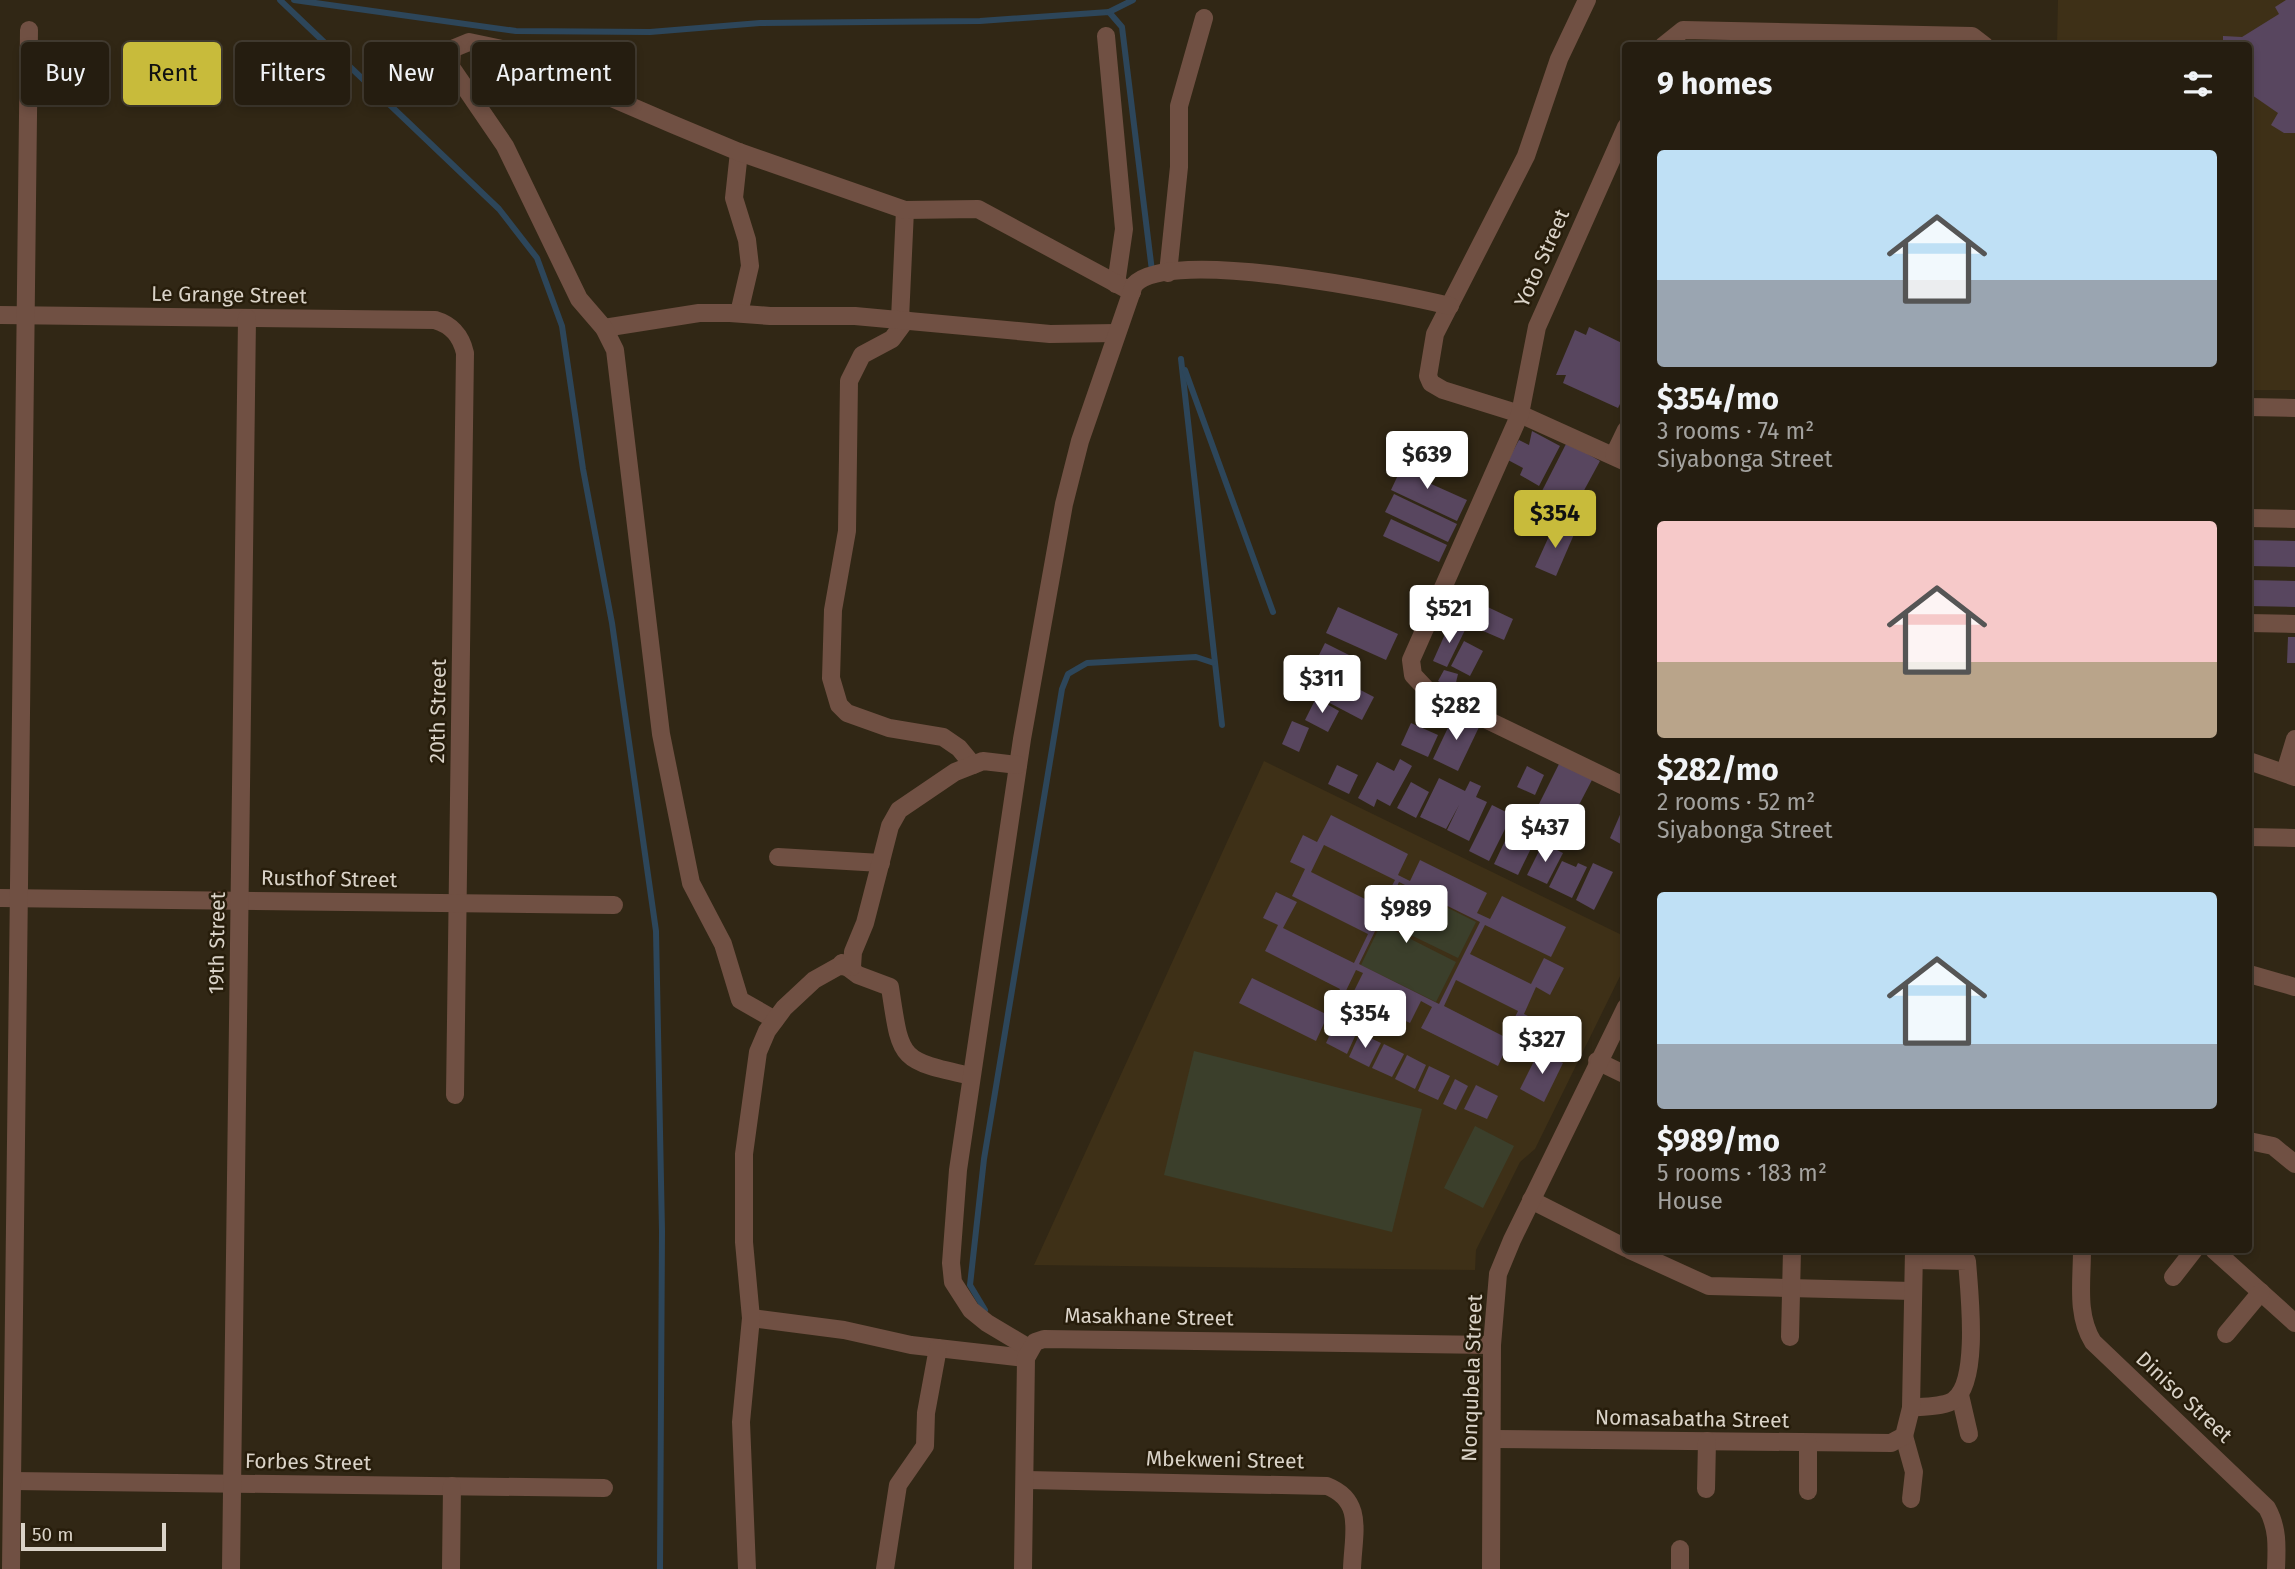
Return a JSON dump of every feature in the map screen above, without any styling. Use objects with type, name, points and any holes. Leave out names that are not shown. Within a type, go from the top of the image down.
[{"type":"street","points":[[1587,0],[1559,59],[1526,156],[1434,334],[1428,380],[1443,390],[1520,414],[1620,459]]},
{"type":"street","points":[[1168,273],[1176,204],[1179,106],[1204,18]]},
{"type":"street","points":[[11,1569],[29,30]]},
{"type":"street","points":[[1668,42],[1683,30],[1972,36],[1980,42]]},
{"type":"street","points":[[1028,1353],[971,1310],[953,1282],[951,1263],[958,1170],[971,1076],[1018,765],[1064,504],[1080,440],[1116,333],[1124,288],[1124,229],[1106,36]]},
{"type":"street","points":[[775,1020],[740,1000],[723,944],[691,883],[661,734],[615,350],[604,328],[579,299],[505,146],[451,67],[452,49],[469,42],[549,59],[593,90],[738,152],[905,211],[978,209],[1124,288]]},
{"type":"street","name":"Yoto Street","points":[[1622,136],[1537,327],[1520,414],[1413,650],[1413,675],[1429,692],[1622,785]]},
{"type":"street","points":[[738,152],[734,198],[747,240],[750,266],[739,313]]},
{"type":"street","points":[[905,211],[903,319],[892,340],[862,355],[849,381],[847,531],[833,610],[831,678],[839,705],[847,713],[890,728],[943,737],[959,748],[973,765]]},
{"type":"street","points":[[1124,288],[1140,279],[1168,273],[1198,271],[1301,276],[1367,286],[1450,306]]},
{"type":"street","points":[[604,328],[699,313],[739,313],[903,319],[1049,334],[1116,333]]},
{"type":"street","name":"Le Grange Street","points":[[0,315],[435,320],[455,331]]},
{"type":"street","name":"19th Street","points":[[231,1569],[247,318]]},
{"type":"street","name":"20th Street","points":[[455,331],[466,353],[455,1095]]},
{"type":"street","points":[[2252,407],[2295,408]]},
{"type":"street","points":[[2252,519],[2295,519]]},
{"type":"street","points":[[2252,623],[2295,624]]},
{"type":"street","points":[[2252,762],[2290,775],[2295,739]]},
{"type":"street","points":[[747,1569],[741,1422],[751,1318],[744,1242],[744,1154],[758,1052],[775,1020],[814,980],[839,966],[852,967],[853,952],[866,923],[890,826],[899,810],[934,783],[983,761],[1018,765]]},
{"type":"street","points":[[2252,837],[2293,836]]},
{"type":"street","points":[[778,857],[881,863]]},
{"type":"street","name":"Rusthof Street","points":[[0,898],[614,905]]},
{"type":"street","points":[[844,965],[858,975],[890,987],[899,1044],[921,1065],[971,1076]]},
{"type":"street","points":[[2252,975],[2295,987]]},
{"type":"street","name":"Nonqubela Street","points":[[1491,1569],[1492,1345],[1501,1263],[1597,1061],[1622,1014]]},
{"type":"street","points":[[1597,1061],[1622,1073]]},
{"type":"street","points":[[2252,1142],[2273,1146],[2295,1164]]},
{"type":"street","points":[[1531,1200],[1622,1246]]},
{"type":"street","points":[[1637,1253],[1709,1286],[1913,1291]]},
{"type":"street","points":[[1790,1337],[1792,1253]]},
{"type":"street","name":"Diniso Street","points":[[2082,1253],[2083,1321],[2093,1342],[2267,1508],[2274,1521],[2277,1536],[2276,1569]]},
{"type":"street","points":[[2173,1277],[2192,1253]]},
{"type":"street","points":[[2217,1253],[2295,1323]]},
{"type":"street","points":[[1911,1499],[1914,1472],[1898,1440],[1911,1408],[1914,1255],[1967,1255],[1973,1332],[1960,1395],[1969,1434]]},
{"type":"street","points":[[2226,1334],[2261,1292]]},
{"type":"street","points":[[751,1318],[844,1330],[938,1349],[1028,1353]]},
{"type":"street","name":"Masakhane Street","points":[[1028,1353],[1044,1339],[1492,1345]]},
{"type":"street","points":[[885,1569],[898,1485],[925,1446],[926,1413],[938,1349]]},
{"type":"street","points":[[1023,1569],[1028,1353]]},
{"type":"street","points":[[1911,1408],[1952,1402],[1960,1395]]},
{"type":"street","name":"Nomasabatha Street","points":[[1493,1439],[1808,1443],[1898,1440]]},
{"type":"street","points":[[1706,1489],[1707,1441]]},
{"type":"street","points":[[1808,1443],[1808,1491]]},
{"type":"street","name":"Mbekweni Street","points":[[1026,1480],[1327,1486],[1347,1497],[1353,1506],[1352,1569]]},
{"type":"street","name":"Forbes Street","points":[[12,1481],[604,1488]]},
{"type":"street","points":[[451,1569],[452,1486]]},
{"type":"street","points":[[1680,1549],[1680,1569]]},
{"type":"shaded area","points":[[2058,0],[2295,0],[2295,390],[2252,390],[2252,42],[2057,42]]},
{"type":"shaded area","points":[[1264,761],[1622,935],[1622,972],[1535,1149],[1520,1162],[1476,1250],[1475,1270],[1034,1265]]},
{"type":"green space","points":[[1400,884],[1476,922],[1458,958],[1382,921]]},
{"type":"green space","points":[[1381,924],[1456,962],[1436,1002],[1361,965]]},
{"type":"green space","points":[[1194,1051],[1422,1109],[1392,1232],[1164,1175]]},
{"type":"green space","points":[[1475,1126],[1514,1146],[1483,1208],[1444,1188]]},
{"type":"building","points":[[2286,0],[2295,0],[2295,133],[2284,133],[2271,125],[2278,113],[2252,95],[2252,42],[2223,42],[2223,36],[2242,37],[2279,14],[2275,7]]},
{"type":"building","points":[[1589,327],[1622,343],[1622,400],[1618,408],[1563,383],[1566,375],[1556,375],[1575,330],[1586,335]]},
{"type":"building","points":[[1532,431],[1560,446],[1539,486],[1520,475],[1523,468],[1508,460],[1519,440],[1529,445]]},
{"type":"building","points":[[1567,442],[1600,461],[1575,507],[1542,491]]},
{"type":"building","points":[[1406,458],[1422,466],[1419,471],[1432,477],[1429,483],[1467,500],[1457,521],[1391,490]]},
{"type":"building","points":[[1394,494],[1457,524],[1448,542],[1385,512]]},
{"type":"building","points":[[1391,519],[1447,545],[1439,562],[1383,536]]},
{"type":"building","points":[[1555,523],[1575,532],[1556,576],[1535,567]]},
{"type":"building","points":[[2252,540],[2295,541],[2295,567],[2252,566]]},
{"type":"building","points":[[2252,580],[2295,581],[2295,607],[2252,606]]},
{"type":"building","points":[[1477,602],[1513,619],[1504,640],[1467,624]]},
{"type":"building","points":[[1338,607],[1398,634],[1386,660],[1326,633]]},
{"type":"building","points":[[1450,623],[1465,630],[1447,667],[1433,661]]},
{"type":"building","points":[[2288,637],[2295,637],[2295,663],[2287,663]]},
{"type":"building","points":[[1464,641],[1483,651],[1470,676],[1451,666]]},
{"type":"building","points":[[1325,643],[1355,658],[1345,678],[1315,663]]},
{"type":"building","points":[[1314,666],[1374,697],[1362,720],[1303,689]]},
{"type":"building","points":[[1444,670],[1458,674],[1454,691],[1438,681]]},
{"type":"building","points":[[1316,698],[1339,711],[1328,732],[1305,720]]},
{"type":"building","points":[[1455,713],[1480,725],[1458,771],[1433,759]]},
{"type":"building","points":[[1292,721],[1309,728],[1299,752],[1282,744]]},
{"type":"building","points":[[1411,723],[1438,735],[1428,757],[1401,745]]},
{"type":"building","points":[[1400,759],[1412,766],[1390,806],[1377,799],[1374,807],[1358,798],[1377,762],[1394,771]]},
{"type":"building","points":[[1560,762],[1593,778],[1569,824],[1537,808]]},
{"type":"building","points":[[1337,765],[1358,775],[1349,794],[1328,784]]},
{"type":"building","points":[[1527,766],[1544,775],[1535,795],[1517,787]]},
{"type":"building","points":[[1439,778],[1465,791],[1470,781],[1481,786],[1476,797],[1487,802],[1469,841],[1447,830],[1459,805],[1446,829],[1420,817]]},
{"type":"building","points":[[1411,782],[1429,792],[1416,818],[1397,808]]},
{"type":"building","points":[[1492,805],[1512,815],[1489,861],[1469,851]]},
{"type":"building","points":[[1622,810],[1622,845],[1610,838]]},
{"type":"building","points":[[1331,815],[1408,854],[1398,875],[1410,881],[1420,860],[1487,893],[1477,913],[1490,919],[1502,896],[1566,927],[1551,957],[1485,925],[1470,954],[1531,984],[1544,958],[1564,968],[1550,995],[1536,987],[1524,1014],[1538,1021],[1524,1047],[1510,1040],[1498,1066],[1421,1028],[1432,1007],[1421,1001],[1410,1023],[1352,995],[1363,973],[1356,970],[1330,1024],[1325,1021],[1316,1041],[1239,1003],[1252,978],[1328,1015],[1340,989],[1265,951],[1278,925],[1263,918],[1276,892],[1297,902],[1283,928],[1354,963],[1368,934],[1292,896],[1305,869],[1290,862],[1303,835],[1317,842]],"holes":[[[1324,845],[1395,880],[1381,907],[1311,872]],[[1399,882],[1480,922],[1439,1004],[1359,964]],[[1456,980],[1518,1011],[1505,1037],[1444,1006]]]},
{"type":"building","points":[[1513,824],[1537,836],[1518,875],[1494,864]]},
{"type":"building","points":[[1543,843],[1563,853],[1547,884],[1527,875]]},
{"type":"building","points":[[1562,861],[1576,867],[1578,863],[1587,867],[1572,898],[1549,887]]},
{"type":"building","points":[[1593,863],[1613,872],[1594,910],[1576,900]]},
{"type":"building","points":[[1335,1024],[1356,1034],[1347,1054],[1326,1043]]},
{"type":"building","points":[[1360,1033],[1381,1043],[1369,1067],[1349,1057]]},
{"type":"building","points":[[1384,1044],[1404,1054],[1392,1077],[1372,1068]]},
{"type":"building","points":[[1539,1051],[1563,1063],[1544,1102],[1520,1089]]},
{"type":"building","points":[[1407,1055],[1426,1065],[1415,1089],[1395,1079]]},
{"type":"building","points":[[1429,1066],[1450,1076],[1438,1100],[1418,1091]]},
{"type":"building","points":[[1455,1079],[1468,1086],[1456,1110],[1443,1104]]},
{"type":"building","points":[[1476,1085],[1498,1096],[1487,1119],[1464,1109]]},
{"type":"waterway","points":[[280,0],[499,209],[537,258],[562,326],[583,469],[612,623],[656,931],[662,1231],[660,1569]]},
{"type":"waterway","points":[[294,0],[516,31],[650,32],[760,23],[980,21],[1109,12],[1122,27],[1152,271]]},
{"type":"waterway","points":[[1109,12],[1133,0]]},
{"type":"waterway","points":[[1181,359],[1222,725]]},
{"type":"waterway","points":[[1185,370],[1273,612]]},
{"type":"waterway","points":[[985,1310],[970,1285],[984,1159],[1062,689],[1068,674],[1087,663],[1196,657],[1214,663]]}]
